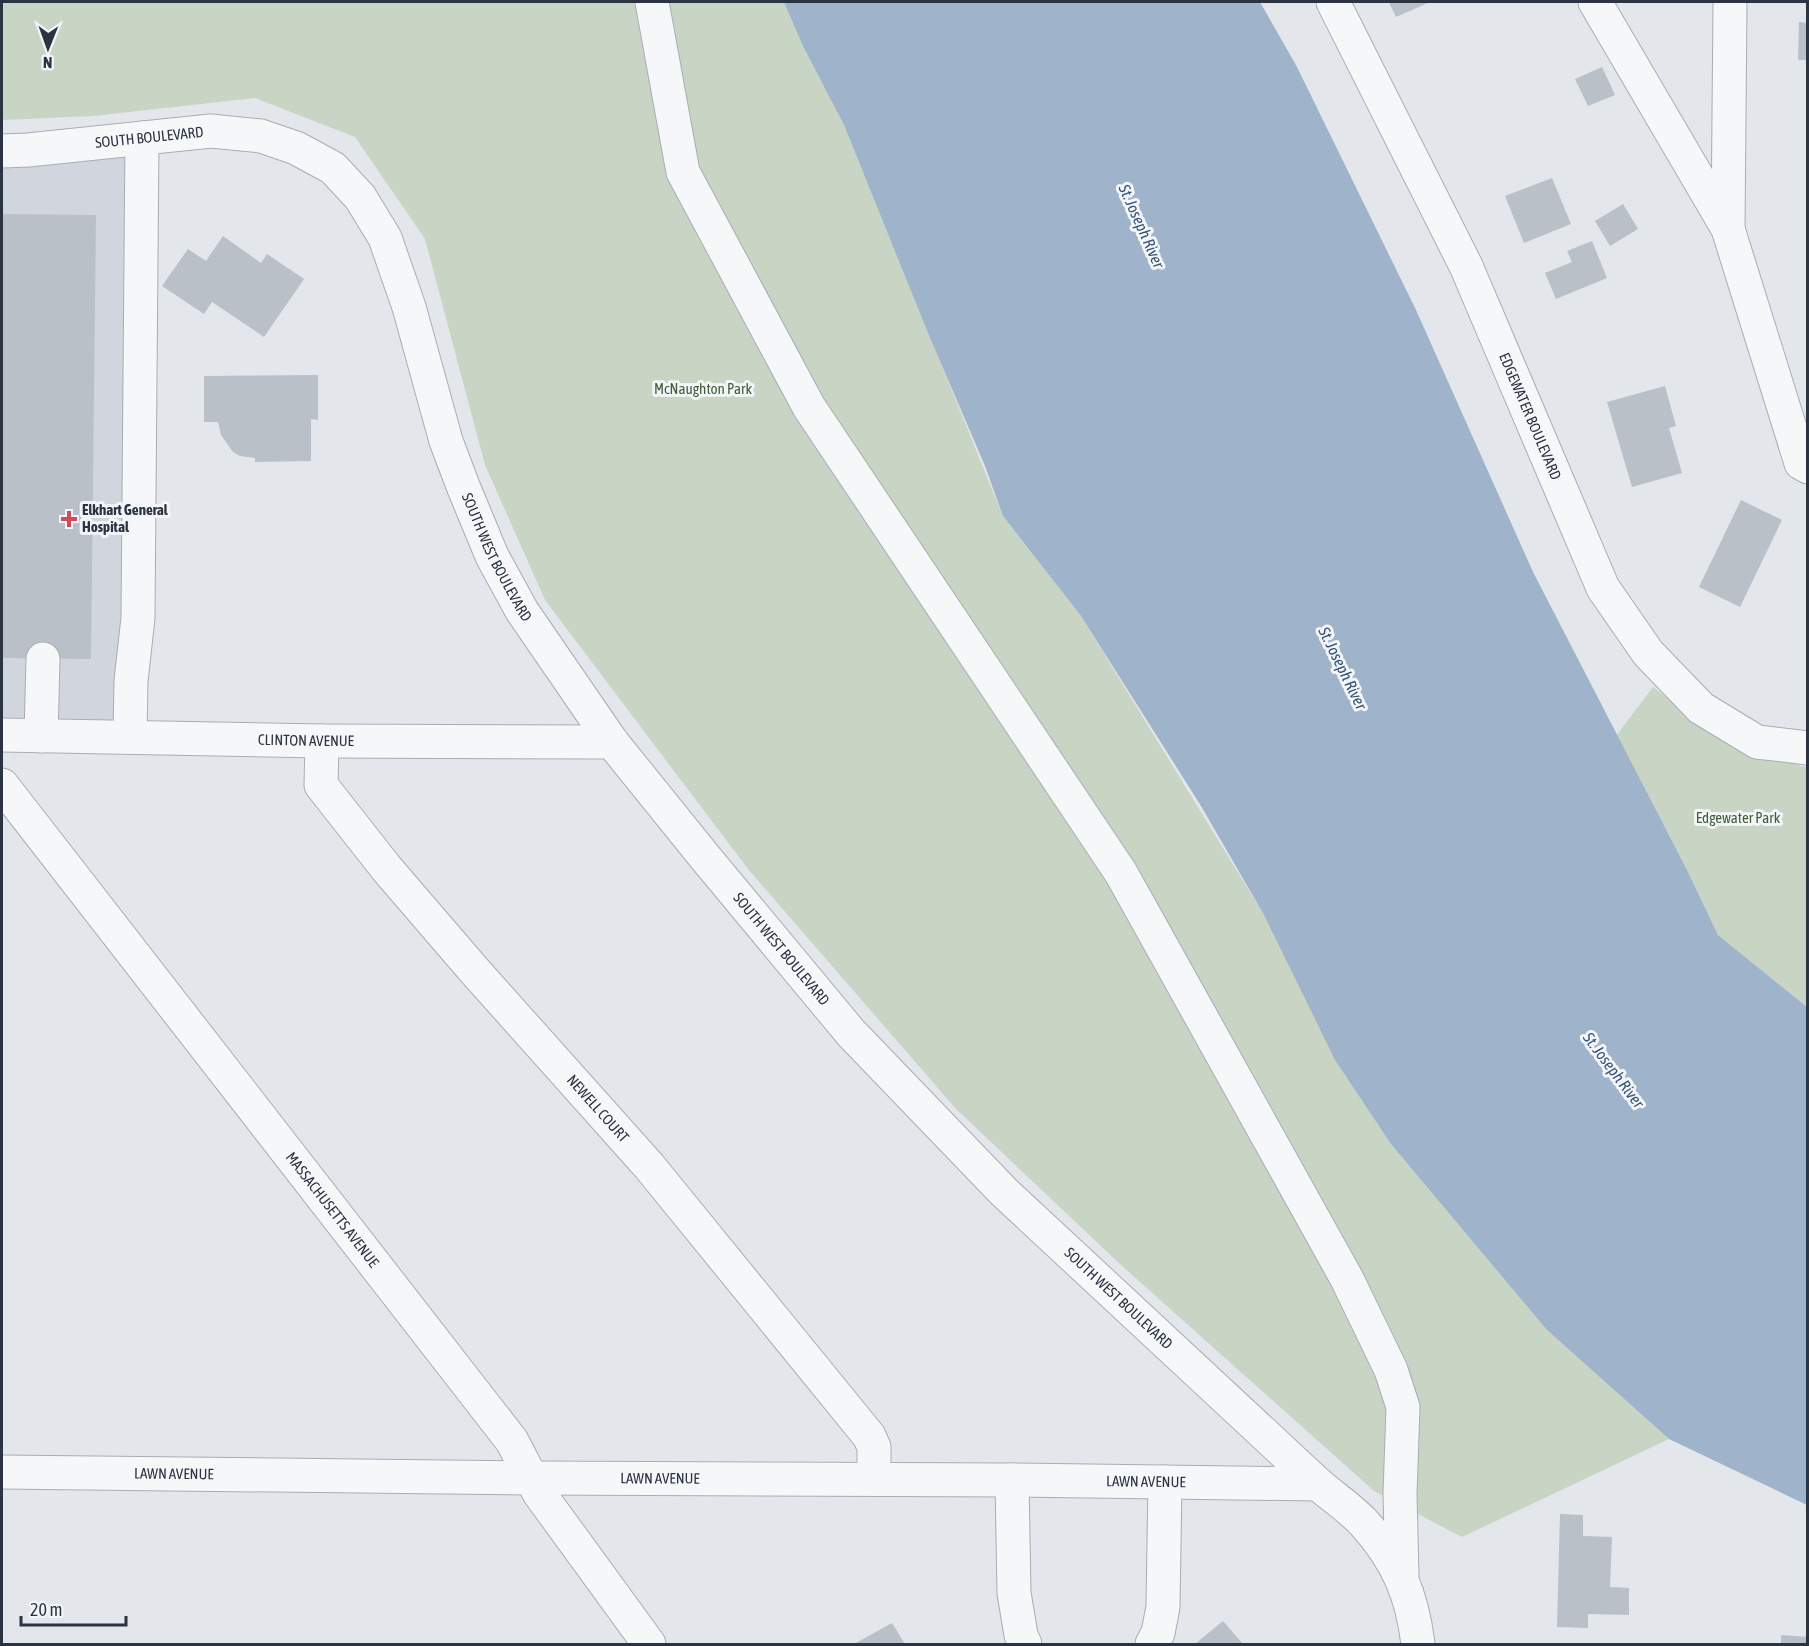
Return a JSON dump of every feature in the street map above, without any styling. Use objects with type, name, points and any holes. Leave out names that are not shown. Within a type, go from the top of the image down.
[{"type":"street","points":[[652,2],[683,172],[809,407],[1121,873],[1347,1280],[1391,1370],[1404,1407],[1400,1494],[1402,1577]]},
{"type":"street","name":"EDGEWATER BOULEVARD","points":[[1333,2],[1466,266],[1603,588],[1648,653],[1701,708],[1757,742],[1808,748]]},
{"type":"street","points":[[1594,2],[1728,229],[1800,463],[1808,466]]},
{"type":"street","points":[[1728,229],[1730,2]]},
{"type":"street","name":"SOUTH BOULEVARD","points":[[2,151],[211,131],[261,136],[296,148]]},
{"type":"street","points":[[130,737],[131,681],[138,618],[142,138]]},
{"type":"street","name":"SOUTH WEST BOULEVARD","points":[[296,148],[333,168],[360,197],[385,238],[409,307],[446,441],[492,556],[522,611],[612,742],[859,1041],[1004,1192],[1318,1484],[1363,1522],[1384,1548],[1402,1577],[1415,1616],[1418,1644]]},
{"type":"street","points":[[41,736],[43,659]]},
{"type":"street","name":"CLINTON AVENUE","points":[[2,735],[322,741],[612,742]]},
{"type":"street","name":"NEWELL COURT","points":[[322,741],[321,785],[387,870],[649,1166],[869,1436],[874,1447],[874,1479]]},
{"type":"street","name":"MASSACHUSETTS AVENUE","points":[[2,786],[512,1441],[548,1506],[649,1644]]},
{"type":"street","name":"LAWN AVENUE","points":[[2,1472],[1318,1484]]},
{"type":"street","points":[[1012,1480],[1014,1593],[1021,1635],[1025,1644]]},
{"type":"street","points":[[1152,1644],[1158,1633],[1163,1607],[1165,1482]]},
{"type":"shaded area","name":"Elkhart General Hospital","points":[[139,141],[128,735],[2,733],[2,154]]},
{"type":"green space","name":"McNaughton Park","points":[[2,2],[786,2],[844,125],[1003,516],[1081,616],[1264,915],[1547,1330],[1669,1439],[1462,1537],[1374,1491],[1121,1265],[956,1109],[748,869],[545,600],[485,465],[425,239],[355,137],[255,98],[93,116],[2,120]]},
{"type":"green space","name":"Edgewater Park","points":[[1653,687],[1720,738],[1807,767],[1807,1007],[1718,935],[1688,872],[1616,736]]},
{"type":"water","name":"St. Joseph River","points":[[784,2],[1260,2],[1297,67],[1416,310],[1533,572],[1688,872],[1718,935],[1807,1007],[1807,1505],[1669,1439],[1547,1330],[1391,1144],[1335,1060],[1264,915],[1201,806],[1081,616],[1003,516],[985,466],[928,333],[844,125],[803,46]]},
{"type":"building","points":[[1389,2],[1430,2],[1396,17]]},
{"type":"building","points":[[1799,22],[1808,23],[1808,60],[1798,60]]},
{"type":"building","points":[[1602,67],[1615,95],[1588,106],[1575,79]]},
{"type":"building","points":[[1552,178],[1571,224],[1524,243],[1505,196]]},
{"type":"building","points":[[1623,204],[1638,229],[1610,246],[1595,221]]},
{"type":"building","points":[[2,214],[96,215],[91,659],[2,658]]},
{"type":"building","points":[[223,236],[261,263],[267,254],[304,279],[264,337],[212,302],[204,314],[162,286],[188,249],[206,261]]},
{"type":"building","points":[[1592,241],[1607,278],[1556,299],[1545,273],[1572,262],[1567,251]]},
{"type":"building","points":[[318,375],[318,420],[311,419],[311,461],[255,462],[255,458],[240,456],[233,452],[221,435],[218,422],[204,422],[204,376]]},
{"type":"building","points":[[1665,386],[1676,426],[1669,428],[1682,473],[1632,487],[1607,402]]},
{"type":"building","points":[[1741,500],[1782,520],[1740,607],[1699,587]]},
{"type":"building","points":[[1560,1514],[1583,1515],[1583,1536],[1612,1537],[1610,1587],[1629,1588],[1629,1615],[1588,1614],[1588,1628],[1557,1627]]},
{"type":"building","points":[[1223,1621],[1243,1644],[1195,1644]]},
{"type":"building","points":[[892,1623],[905,1644],[854,1644]]},
{"type":"building","points":[[1781,1635],[1808,1637],[1808,1644],[1781,1644]]},
{"type":"place","name":"Elkhart General Hospital","points":[[69,519]]}]
